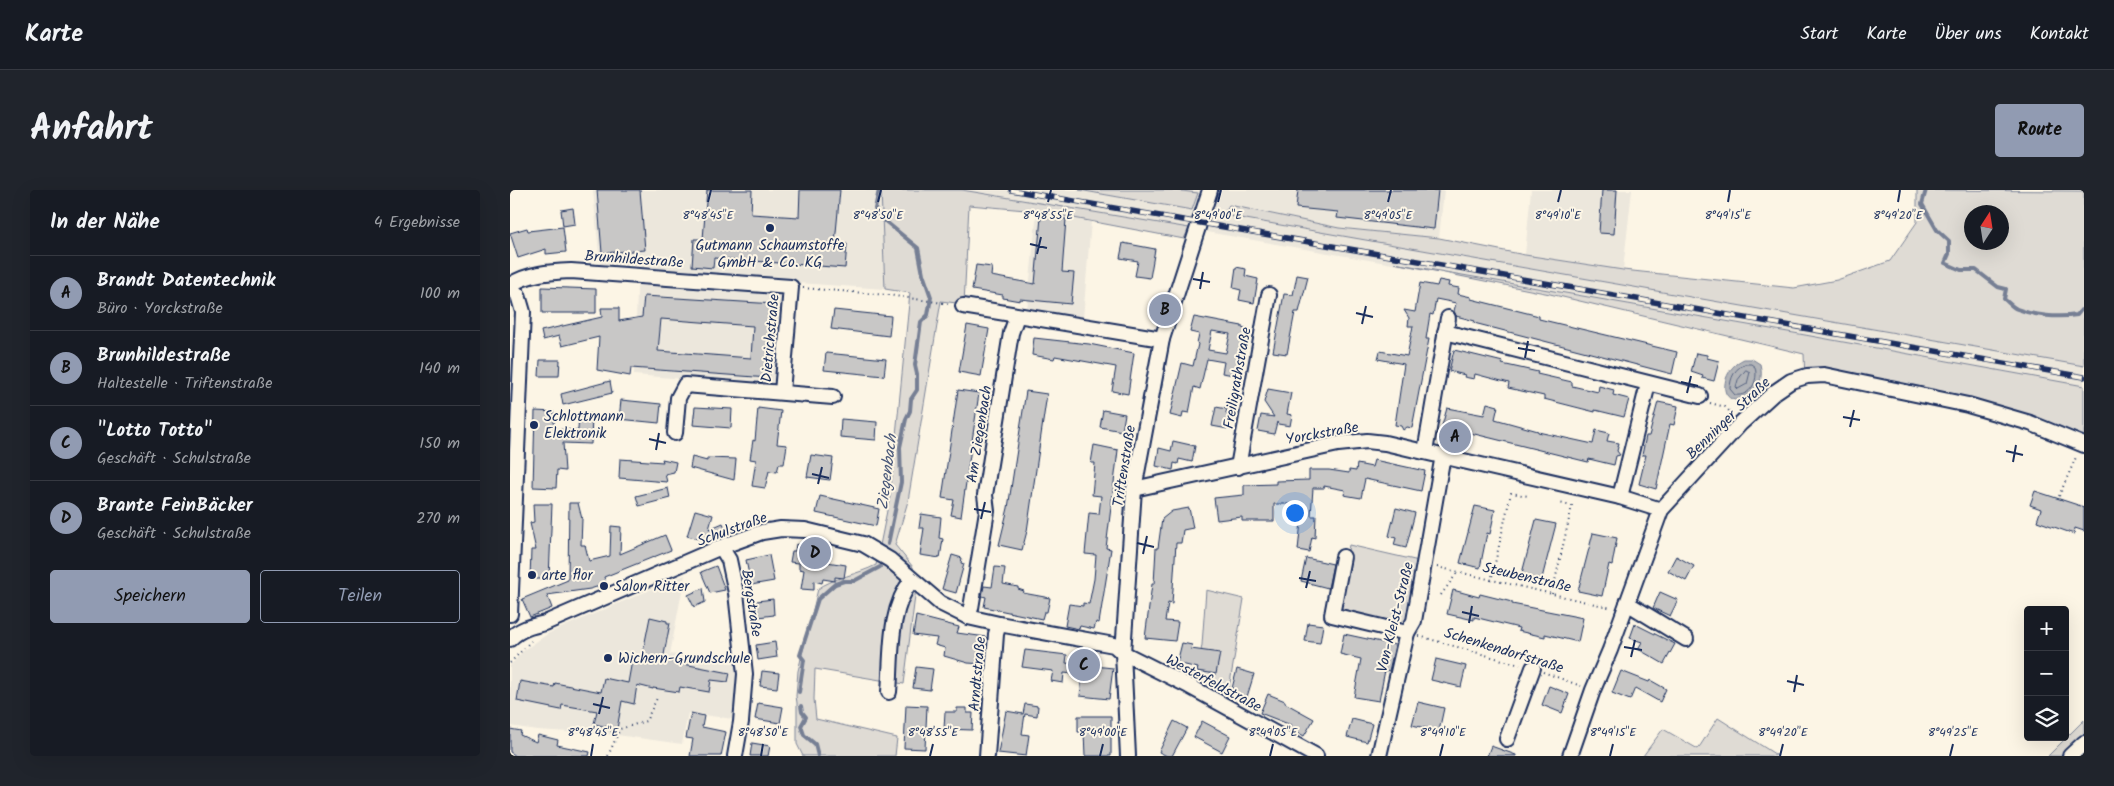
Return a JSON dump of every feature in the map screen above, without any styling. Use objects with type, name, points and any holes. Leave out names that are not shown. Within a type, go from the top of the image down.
[{"type":"street","name":"Triftenstraße","points":[[1128,756],[1124,653],[1134,489],[1162,339],[1210,190]]},
{"type":"street","name":"Brunhildestraße","points":[[510,286],[519,279],[540,273],[571,271],[791,287]]},
{"type":"street","points":[[510,286],[518,295],[523,312],[514,384],[510,614]]},
{"type":"street","name":"Dietrichstraße","points":[[782,392],[791,287]]},
{"type":"street","name":"Freiligrathstraße","points":[[1238,467],[1269,295]]},
{"type":"street","points":[[963,306],[1162,339]]},
{"type":"street","name":"Am Ziegenbach","points":[[968,617],[972,608],[987,511],[986,495],[1011,333],[1017,316]]},
{"type":"street","points":[[1425,452],[1447,325],[1648,384],[1700,396]]},
{"type":"street","name":"Benninger Straße","points":[[1570,756],[1661,510],[1741,423],[1775,392],[1791,381],[1807,376],[1824,375],[1968,405],[2030,423],[2084,444]]},
{"type":"street","points":[[1620,497],[1648,384]]},
{"type":"street","name":"Dietrichstraße","points":[[675,433],[678,398],[685,386],[833,397]]},
{"type":"street","name":"Yorckstraße","points":[[1134,489],[1338,444],[1366,441],[1385,442],[1620,497],[1661,510]]},
{"type":"street","name":"Von-Kleist-Straße","points":[[1379,756],[1408,633],[1414,621],[1443,456]]},
{"type":"street","name":"Schulstraße","points":[[512,632],[545,623],[721,546],[762,532],[781,529],[805,530],[863,544],[890,560],[940,603],[968,617],[1114,645],[1124,653]]},
{"type":"street","name":"Bergstraße","points":[[721,546],[729,560],[736,593],[745,674],[741,722],[735,756]]},
{"type":"street","points":[[1343,557],[1332,614],[1408,633]]},
{"type":"street","points":[[888,692],[898,604],[912,580]]},
{"type":"street","points":[[1626,607],[1686,639]]},
{"type":"street","name":"Arndtstraße","points":[[987,756],[996,634],[999,624]]},
{"type":"street","name":"Westerfeldstraße","points":[[1124,653],[1189,686],[1299,752],[1316,756]]},
{"type":"street","points":[[1507,739],[1533,668]]},
{"type":"street","points":[[2070,756],[2084,743]]},
{"type":"path","points":[[791,287],[888,294],[938,302]]},
{"type":"path","points":[[1700,396],[1698,401],[1725,407],[1741,423]]},
{"type":"path","points":[[2060,496],[2066,477],[2084,444]]},
{"type":"path","points":[[1491,581],[1511,492],[1528,496]]},
{"type":"path","points":[[1552,594],[1572,506],[1559,503]]},
{"type":"path","name":"Steubenstraße","points":[[1425,564],[1491,581],[1626,607]]},
{"type":"path","points":[[1441,595],[1457,572]]},
{"type":"path","name":"Schenkendorfstraße","points":[[1408,633],[1533,668],[1593,690]]},
{"type":"path","points":[[510,663],[526,644],[533,640]]},
{"type":"path","points":[[608,756],[620,729],[646,721],[658,696]]},
{"type":"path","points":[[591,729],[619,732]]},
{"type":"shaded area","points":[[593,190],[881,190],[885,289],[784,282],[774,386],[634,375],[638,266],[600,264]]},
{"type":"shaded area","points":[[881,190],[962,190],[1189,228],[1184,239],[1037,211],[969,205],[964,304],[941,301],[908,501],[895,545],[913,567],[916,588],[904,684],[815,669],[814,699],[816,719],[897,738],[895,756],[803,756],[797,744],[796,696],[798,671],[818,589],[830,582],[876,565],[890,496],[910,293],[885,289]]},
{"type":"shaded area","points":[[962,190],[1079,190],[1192,210],[1198,194],[1174,190],[1444,190],[1439,238],[1339,228],[1229,205],[1223,215],[2084,366],[2084,386],[1805,335]]},
{"type":"shaded area","points":[[1079,190],[1174,190],[1198,193],[1192,210]]},
{"type":"shaded area","points":[[1531,190],[1632,190],[1623,270],[1525,255]]},
{"type":"shaded area","points":[[1917,190],[2084,191],[2084,366],[1223,215],[1229,205],[1339,228],[1439,238],[1525,255],[1623,270],[1794,288],[1837,280],[1890,261],[1917,222]]},
{"type":"shaded area","points":[[1037,211],[1091,221],[1083,319],[1027,310]]},
{"type":"shaded area","points":[[1394,263],[2084,386],[2084,447],[2002,418],[1824,379],[1805,381],[1804,354],[1550,294]]},
{"type":"shaded area","points":[[1349,545],[1419,561],[1408,618],[1403,623],[1394,625],[1336,611]]},
{"type":"shaded area","name":"Wichern-Grundschule","points":[[685,575],[670,654],[738,664],[733,719],[688,713],[682,744],[617,735],[537,730],[510,726],[510,666],[523,651],[549,633]]},
{"type":"shaded area","points":[[1206,590],[1244,599],[1227,701],[1195,688],[1202,645]]},
{"type":"shaded area","points":[[1718,718],[1778,756],[1643,756],[1663,729],[1698,749]]},
{"type":"shaded area","points":[[2084,720],[2084,740],[2065,756],[2048,756],[2063,741],[2069,741],[2069,735]]},
{"type":"water","points":[[1744,359],[1752,359],[1760,364],[1761,377],[1758,388],[1751,395],[1735,400],[1728,397],[1725,390],[1726,379],[1733,367]]},
{"type":"building","points":[[597,190],[640,190],[645,250],[602,253]]},
{"type":"building","name":"Gutmann Schaumstoffe GmbH & Co. KG","points":[[707,190],[752,190],[751,214],[799,217],[800,190],[840,190],[835,243],[847,244],[845,268],[714,258],[713,268],[692,266],[694,239],[703,239]]},
{"type":"building","points":[[1298,190],[1438,190],[1434,229],[1337,218],[1338,212],[1296,208]]},
{"type":"building","points":[[1602,190],[1617,190],[1614,234],[1599,233]]},
{"type":"building","points":[[573,208],[575,224],[563,226],[561,210]]},
{"type":"building","points":[[1041,217],[1066,219],[1062,272],[1074,273],[1071,304],[1020,299],[1020,301],[1003,298],[1003,295],[972,290],[976,265],[992,267],[991,276],[1035,284]]},
{"type":"building","points":[[563,227],[566,252],[546,254],[546,249],[518,258],[510,233],[527,228],[528,231]]},
{"type":"building","points":[[1123,243],[1155,249],[1150,278],[1135,276],[1138,261],[1120,258]]},
{"type":"building","points":[[1236,267],[1246,269],[1245,276],[1258,279],[1254,303],[1239,300],[1241,290],[1233,288]]},
{"type":"building","points":[[1297,275],[1308,277],[1299,312],[1295,312],[1287,354],[1273,352],[1284,294],[1293,295]]},
{"type":"building","points":[[1439,280],[1449,282],[1448,286],[1459,288],[1458,294],[1471,297],[1471,299],[1539,316],[1539,319],[1677,352],[1672,374],[1474,323],[1475,321],[1456,316],[1454,311],[1456,303],[1436,299],[1433,315],[1430,314],[1426,339],[1429,339],[1412,428],[1407,427],[1403,430],[1401,426],[1395,425],[1404,364],[1378,359],[1380,351],[1407,356],[1413,326],[1408,326],[1409,318],[1404,310],[1415,312],[1420,283],[1437,286]]},
{"type":"building","points":[[542,287],[596,289],[596,313],[542,313]]},
{"type":"building","points":[[644,296],[775,304],[769,378],[631,368],[630,376],[597,370],[599,337],[562,346],[559,336],[543,340],[541,331],[602,317],[601,308],[619,308],[619,321],[642,317]],"holes":[[[661,319],[753,326],[751,358],[658,351]]]},
{"type":"building","points":[[834,310],[891,316],[889,336],[831,329]]},
{"type":"building","points":[[1194,317],[1242,326],[1242,328],[1248,330],[1240,376],[1222,373],[1224,362],[1207,359],[1200,389],[1194,387],[1189,413],[1183,412],[1182,418],[1170,415],[1182,363],[1193,366],[1199,334],[1190,332]],"holes":[[[1212,331],[1230,334],[1226,353],[1208,350]]]},
{"type":"building","points":[[967,325],[989,329],[981,376],[959,372]]},
{"type":"building","points":[[1034,338],[1089,344],[1134,353],[1128,394],[1112,391],[1116,367],[1055,356],[1054,359],[1032,355]]},
{"type":"building","points":[[1454,350],[1572,382],[1572,386],[1598,392],[1599,386],[1614,390],[1613,395],[1629,399],[1624,417],[1544,399],[1544,396],[1508,388],[1509,383],[1475,374],[1474,379],[1464,377],[1465,375],[1449,371]]},
{"type":"building","points":[[826,353],[886,359],[884,376],[824,370]]},
{"type":"building","points":[[1696,353],[1707,355],[1707,358],[1719,361],[1714,381],[1702,378],[1703,376],[1691,372]]},
{"type":"building","points":[[540,360],[560,360],[559,376],[539,376]]},
{"type":"building","points":[[610,381],[612,393],[563,405],[561,394]]},
{"type":"building","points":[[1268,389],[1291,393],[1287,414],[1292,415],[1290,426],[1278,424],[1277,422],[1274,434],[1258,431],[1261,415],[1274,417],[1264,402]]},
{"type":"building","points":[[958,390],[979,393],[961,517],[951,515],[954,500],[942,498]]},
{"type":"building","points":[[1026,391],[1047,394],[1027,531],[1022,550],[999,545],[1008,508]]},
{"type":"building","points":[[621,400],[661,404],[659,423],[619,419]]},
{"type":"building","points":[[1658,402],[1678,406],[1674,425],[1670,424],[1656,489],[1639,484],[1646,455],[1642,455],[1646,436],[1649,436]]},
{"type":"building","points":[[1487,403],[1498,406],[1495,419],[1538,432],[1593,444],[1596,430],[1609,433],[1607,441],[1619,443],[1617,451],[1620,455],[1616,456],[1614,465],[1589,459],[1588,462],[1442,426],[1447,408],[1484,415]]},
{"type":"building","points":[[695,407],[732,409],[731,428],[693,425]]},
{"type":"building","points":[[1216,407],[1227,409],[1226,413],[1238,415],[1229,422],[1228,429],[1212,426]]},
{"type":"building","points":[[758,408],[781,411],[777,444],[787,445],[784,464],[779,464],[777,472],[769,471],[765,488],[752,486],[756,460],[750,459],[753,440],[755,441]]},
{"type":"building","points":[[1103,410],[1125,414],[1122,431],[1100,427]]},
{"type":"building","points":[[535,411],[554,412],[554,429],[578,430],[579,413],[592,414],[591,444],[563,443],[565,471],[557,470],[556,488],[533,487]]},
{"type":"building","points":[[841,419],[877,422],[876,440],[840,437]]},
{"type":"building","points":[[1173,441],[1195,446],[1192,462],[1179,459],[1178,464],[1174,463],[1173,470],[1156,466],[1159,448],[1171,451]]},
{"type":"building","points":[[1094,445],[1118,450],[1106,548],[1111,549],[1099,623],[1096,622],[1094,629],[1080,626],[1079,629],[1065,626],[1069,604],[1083,606],[1083,603],[1089,604],[1094,579],[1096,555],[1085,554],[1089,513],[1099,514],[1101,496],[1092,495],[1095,463],[1091,463]]},
{"type":"building","points":[[811,455],[833,458],[830,480],[807,477]]},
{"type":"building","points":[[692,457],[707,461],[707,458],[736,459],[734,480],[690,468]]},
{"type":"building","points":[[620,459],[663,462],[662,459],[676,462],[674,472],[665,474],[667,482],[619,478]]},
{"type":"building","points":[[1374,460],[1425,471],[1421,491],[1365,479],[1361,498],[1344,495],[1345,490],[1324,486],[1324,488],[1313,488],[1311,516],[1316,516],[1315,538],[1312,537],[1309,552],[1298,550],[1302,512],[1301,504],[1274,504],[1274,521],[1242,521],[1242,517],[1217,520],[1214,498],[1244,495],[1244,485],[1276,484],[1276,481],[1309,480],[1309,470],[1349,473],[1349,470],[1356,471],[1357,464],[1372,467]]},
{"type":"building","points":[[668,488],[670,498],[639,506],[636,496]]},
{"type":"building","points":[[2035,491],[2084,507],[2084,531],[2075,528],[2074,534],[2037,521],[2041,509],[2030,505]]},
{"type":"building","points":[[820,496],[879,509],[876,526],[816,513]]},
{"type":"building","points":[[569,503],[578,503],[582,519],[581,545],[585,545],[589,561],[610,556],[611,526],[621,527],[620,554],[665,535],[671,550],[604,577],[606,584],[590,589],[547,595],[552,608],[530,617],[522,599],[568,580]]},
{"type":"building","points":[[533,504],[552,504],[549,579],[530,579],[531,550],[536,550],[530,523],[534,522]]},
{"type":"building","points":[[1475,506],[1495,510],[1490,534],[1487,533],[1480,568],[1460,563]]},
{"type":"building","points":[[1189,508],[1193,528],[1183,530],[1181,543],[1176,543],[1172,604],[1168,603],[1165,621],[1178,622],[1175,641],[1145,638],[1152,584],[1154,584],[1156,548],[1158,548],[1162,519],[1172,511]]},
{"type":"building","points":[[1396,508],[1415,513],[1406,548],[1394,545],[1396,538],[1389,536]]},
{"type":"building","points":[[695,510],[713,515],[709,529],[723,523],[726,531],[706,541],[687,536]]},
{"type":"building","points":[[921,514],[941,517],[939,538],[943,539],[940,558],[920,555],[924,528],[919,528]]},
{"type":"building","points":[[1536,520],[1556,524],[1541,582],[1521,577]]},
{"type":"building","points":[[1593,533],[1617,538],[1612,565],[1609,564],[1602,596],[1578,591]]},
{"type":"building","points":[[796,544],[816,547],[815,556],[828,558],[827,562],[846,565],[844,578],[835,577],[835,581],[823,579],[822,583],[814,581],[814,590],[801,589],[804,570],[799,569],[799,563],[790,562],[792,551],[795,551]]},
{"type":"building","points":[[769,555],[774,581],[751,585],[746,560]]},
{"type":"building","points":[[952,555],[962,558],[961,563],[964,564],[956,593],[942,589]]},
{"type":"building","points":[[1676,556],[1694,566],[1686,581],[1668,571]]},
{"type":"building","points":[[1306,558],[1333,564],[1328,588],[1301,581]]},
{"type":"building","points":[[716,566],[725,590],[710,593],[701,572]]},
{"type":"building","points":[[995,567],[1005,568],[1003,584],[1018,587],[1018,589],[1024,591],[1023,593],[1050,598],[1047,612],[1044,612],[1042,619],[984,607],[986,597],[982,596],[984,586],[992,587]]},
{"type":"building","points":[[703,588],[705,602],[694,607],[688,595]]},
{"type":"building","points":[[1453,590],[1479,597],[1480,594],[1512,602],[1512,604],[1583,618],[1578,642],[1545,634],[1545,637],[1518,631],[1519,628],[1474,617],[1474,620],[1447,614]]},
{"type":"building","points":[[1660,592],[1678,600],[1670,616],[1653,608]]},
{"type":"building","points":[[773,599],[774,615],[758,617],[757,601]]},
{"type":"building","points":[[916,616],[959,627],[957,633],[986,637],[983,664],[968,663],[944,656],[945,648],[935,645],[937,638],[913,635]]},
{"type":"building","points":[[650,617],[670,623],[663,660],[730,673],[728,682],[711,680],[709,692],[680,687],[679,692],[637,685],[634,704],[622,701],[617,729],[594,724],[597,711],[562,705],[561,710],[517,701],[520,681],[554,687],[555,683],[601,692],[604,678],[628,683],[633,655],[642,657]]},
{"type":"building","points":[[1308,623],[1323,625],[1320,643],[1305,641]]},
{"type":"building","points":[[1635,624],[1675,644],[1664,664],[1638,649],[1642,642],[1630,638]]},
{"type":"building","points":[[1344,634],[1395,645],[1389,671],[1385,670],[1379,701],[1354,697],[1361,659],[1340,654]]},
{"type":"building","points":[[775,642],[777,657],[758,660],[756,645]]},
{"type":"building","points":[[1182,643],[1192,645],[1191,649],[1220,653],[1216,674],[1197,671],[1198,668],[1177,663]]},
{"type":"building","points":[[1025,650],[1067,655],[1066,663],[1113,668],[1109,699],[1080,696],[1082,675],[1064,673],[1063,683],[1051,681],[1053,671],[1022,667]]},
{"type":"building","points":[[1436,659],[1466,666],[1461,687],[1431,680]]},
{"type":"building","points":[[916,667],[933,669],[930,690],[913,688]]},
{"type":"building","points":[[1237,669],[1254,674],[1246,700],[1230,696]]},
{"type":"building","points":[[762,671],[779,673],[777,688],[760,686]]},
{"type":"building","points":[[1621,671],[1649,682],[1650,680],[1666,689],[1660,702],[1635,688],[1630,700],[1612,693]]},
{"type":"building","points":[[1549,686],[1569,694],[1562,713],[1542,705]]},
{"type":"building","points":[[1268,694],[1285,701],[1285,703],[1314,719],[1304,736],[1290,728],[1291,725],[1260,713]]},
{"type":"building","points":[[1418,702],[1444,708],[1439,731],[1412,725]]},
{"type":"building","points":[[758,703],[783,707],[780,723],[755,719]]},
{"type":"building","points":[[1025,704],[1038,706],[1037,716],[1025,714],[1022,734],[1029,735],[1026,756],[998,753],[1006,711],[1023,714]]},
{"type":"building","points":[[906,705],[927,706],[925,749],[904,748]]},
{"type":"building","points":[[957,708],[967,708],[967,713],[973,713],[972,730],[944,729],[945,712],[957,712]]},
{"type":"building","points":[[691,713],[704,716],[702,727],[726,732],[721,756],[690,756],[693,739],[686,738]]},
{"type":"building","points":[[1078,716],[1111,716],[1111,756],[1085,756],[1084,732],[1078,732]]},
{"type":"building","points":[[1352,719],[1372,724],[1367,742],[1347,737]]},
{"type":"building","points":[[1174,721],[1187,728],[1172,756],[1167,756],[1159,752]]},
{"type":"building","points":[[1202,721],[1230,736],[1222,752],[1194,737]]},
{"type":"building","points":[[510,729],[521,731],[520,735],[536,742],[538,735],[558,740],[557,745],[590,752],[589,756],[516,756],[510,752]]},
{"type":"building","points":[[752,743],[770,746],[768,756],[750,756]]},
{"type":"building","points":[[1491,746],[1516,755],[1516,756],[1487,756]]},
{"type":"waterway","name":"Ziegenbach","points":[[879,190],[875,209],[879,216],[918,248],[923,274],[931,297],[928,315],[921,322],[915,365],[917,390],[911,399],[910,411],[906,419],[900,447],[901,482],[888,544]]},
{"type":"waterway","points":[[1926,190],[1922,204],[1937,230],[1949,241],[1949,254],[1945,263],[1961,270],[1976,270],[1998,287],[2006,289],[2004,299],[2015,308],[2047,316],[2077,315],[2081,310],[2084,310]]},
{"type":"waterway","name":"Ziegenbach","points":[[799,692],[804,660],[800,655],[818,599],[835,584],[844,581],[854,581],[880,567]]},
{"type":"waterway","name":"Ziegenbach","points":[[801,706],[802,712],[806,717],[801,726],[804,735],[815,744],[818,756]]},
{"type":"railway","points":[[1011,190],[2084,377]]},
{"type":"place","name":"Gutmann Schaumstoffe GmbH & Co. KG","points":[[770,228]]},
{"type":"place","name":"Brunhildestraße","points":[[1165,310]]},
{"type":"place","name":"Schlottmann Elektronik","points":[[534,425]]},
{"type":"place","name":"Brandt Datentechnik","points":[[1455,437]]},
{"type":"place","name":"Brante FeinBäcker","points":[[815,553]]},
{"type":"place","name":"arte flor","points":[[532,575]]},
{"type":"place","name":"Salon Ritter","points":[[604,586]]},
{"type":"place","name":"Wichern-Grundschule","points":[[608,658]]},
{"type":"place","name":"\"Lotto Totto\"","points":[[1084,665]]}]
